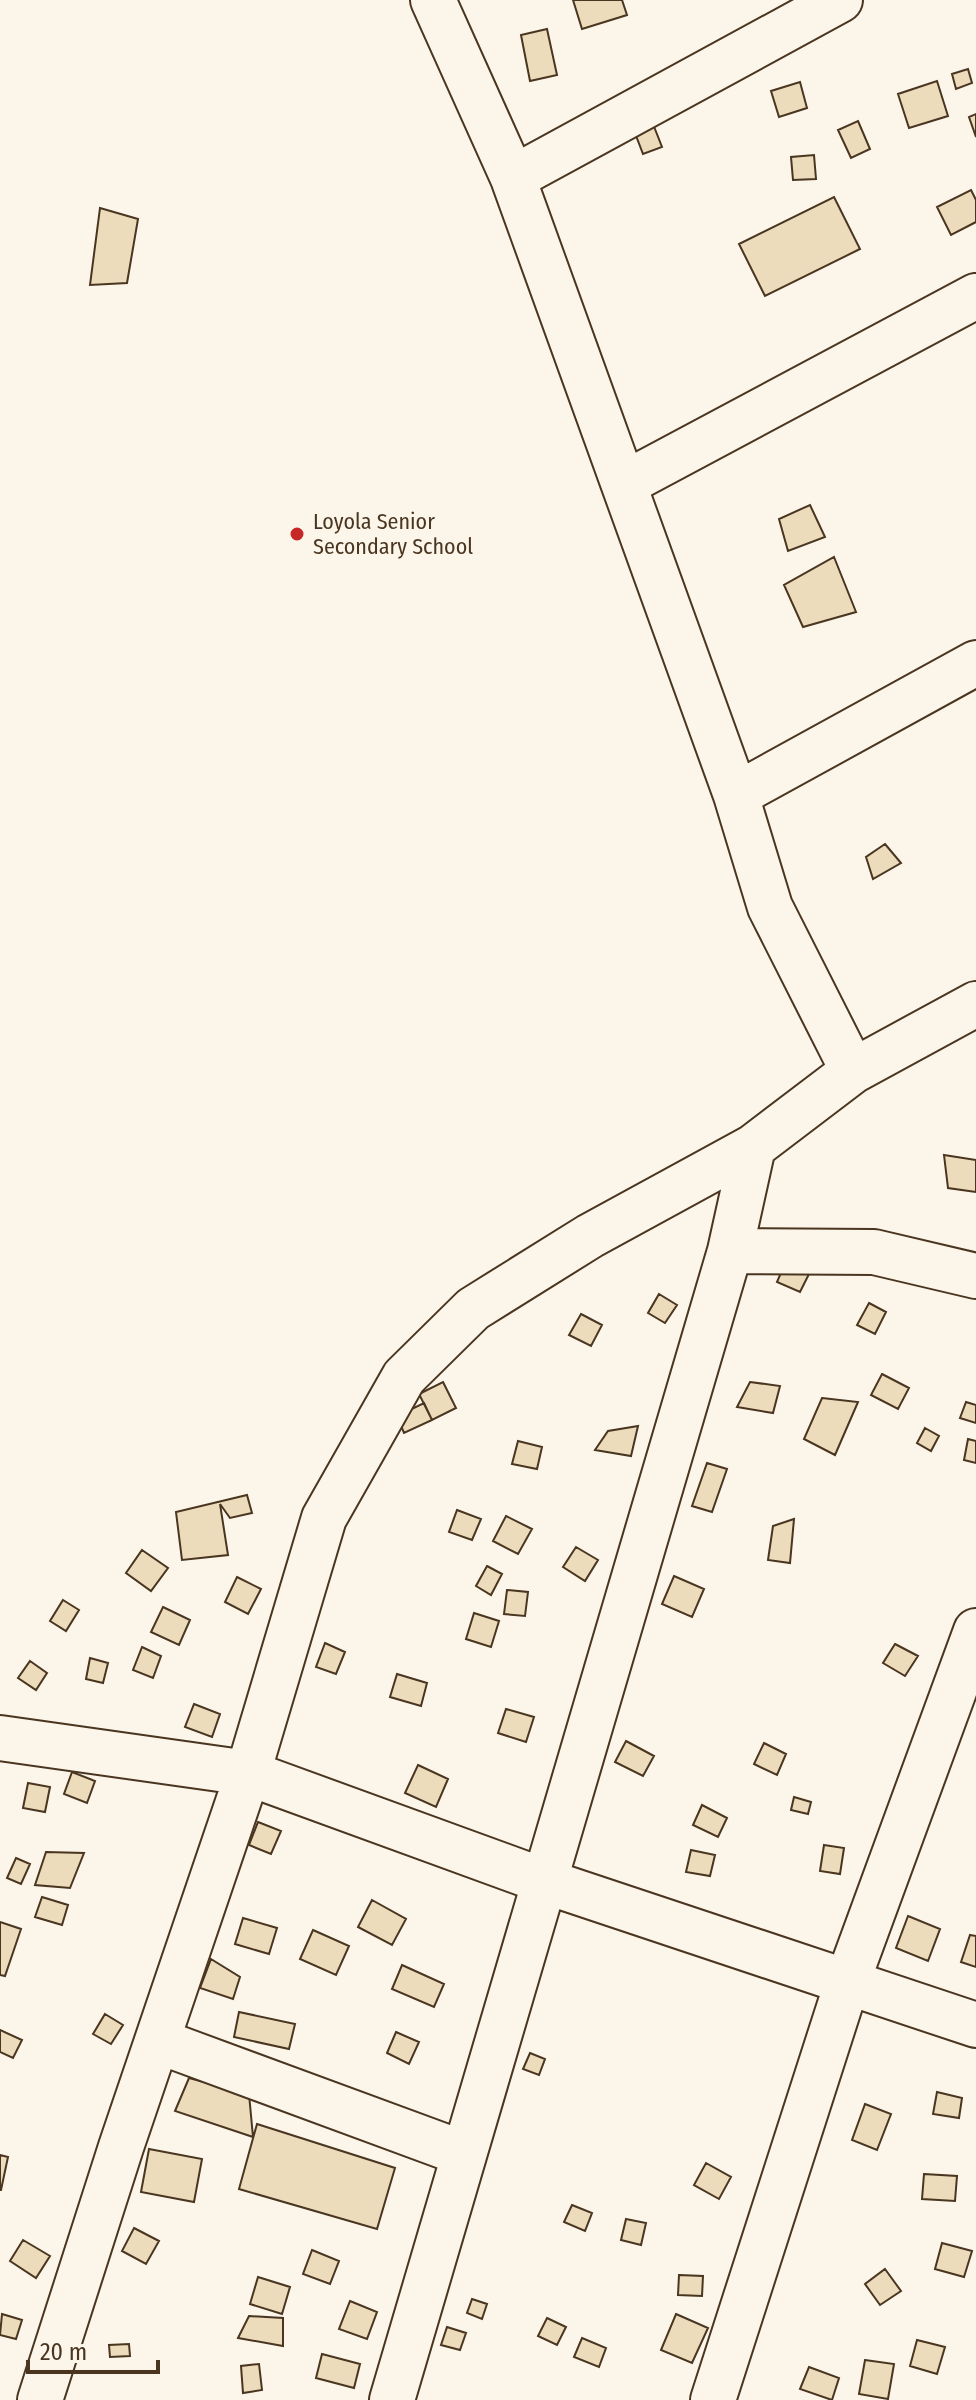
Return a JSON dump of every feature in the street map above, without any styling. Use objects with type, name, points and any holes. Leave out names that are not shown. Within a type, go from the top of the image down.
[{"type":"street","points":[[433,0],[513,178],[736,795],[770,907],[853,1071]]},
{"type":"street","points":[[513,178],[840,0]]},
{"type":"street","points":[[624,484],[976,296]]},
{"type":"street","points":[[736,795],[976,663]]},
{"type":"street","points":[[40,2400],[248,1773],[324,1518],[404,1377],[473,1309],[590,1236],[753,1147],[853,1071],[976,1004]]},
{"type":"street","points":[[392,2400],[462,2153],[547,1882],[730,1251],[753,1147]]},
{"type":"street","points":[[730,1251],[874,1252],[976,1276]]},
{"type":"street","points":[[713,2400],[848,1980],[976,1631]]},
{"type":"street","points":[[0,1738],[248,1773],[547,1882],[976,2025]]},
{"type":"street","points":[[158,2041],[462,2153]]},
{"type":"building","points":[[573,0],[622,0],[627,15],[582,29]]},
{"type":"building","points":[[547,29],[557,75],[530,81],[521,35]]},
{"type":"building","points":[[968,69],[972,83],[956,89],[952,74]]},
{"type":"building","points":[[937,81],[948,116],[909,128],[898,94]]},
{"type":"building","points":[[800,82],[807,108],[779,117],[771,91]]},
{"type":"building","points":[[976,114],[976,137],[969,117]]},
{"type":"building","points":[[858,121],[870,149],[851,158],[838,130]]},
{"type":"building","points":[[653,124],[662,147],[643,154],[635,133]]},
{"type":"building","points":[[814,155],[816,179],[793,180],[791,157]]},
{"type":"building","points":[[971,190],[976,200],[976,222],[951,235],[937,207]]},
{"type":"building","points":[[834,197],[860,249],[765,296],[739,244]]},
{"type":"building","points":[[100,208],[138,219],[127,283],[90,285]]},
{"type":"building","points":[[810,505],[825,537],[788,551],[779,519]]},
{"type":"building","points":[[834,557],[856,612],[803,627],[784,585]]},
{"type":"building","points":[[885,844],[901,863],[873,879],[866,857]]},
{"type":"building","points":[[944,1155],[976,1160],[976,1192],[948,1188]]},
{"type":"building","points":[[786,1261],[810,1272],[800,1292],[777,1282]]},
{"type":"building","points":[[659,1294],[677,1305],[665,1323],[648,1313]]},
{"type":"building","points":[[869,1303],[886,1312],[875,1334],[857,1325]]},
{"type":"building","points":[[581,1314],[602,1325],[591,1346],[569,1335]]},
{"type":"building","points":[[882,1374],[909,1388],[898,1409],[871,1395]]},
{"type":"building","points":[[443,1382],[456,1408],[432,1420],[419,1394]]},
{"type":"building","points":[[750,1382],[780,1386],[773,1413],[737,1407]]},
{"type":"building","points":[[822,1398],[858,1402],[835,1455],[804,1439]]},
{"type":"building","points":[[966,1402],[976,1405],[976,1423],[960,1418]]},
{"type":"building","points":[[424,1403],[432,1420],[404,1433],[397,1416]]},
{"type":"building","points":[[638,1426],[631,1456],[595,1450],[608,1431]]},
{"type":"building","points":[[925,1428],[939,1436],[931,1451],[917,1443]]},
{"type":"building","points":[[968,1439],[976,1441],[976,1463],[964,1460]]},
{"type":"building","points":[[518,1441],[542,1447],[537,1469],[512,1464]]},
{"type":"building","points":[[707,1463],[727,1469],[712,1512],[692,1506]]},
{"type":"building","points":[[247,1495],[252,1513],[230,1518],[220,1504],[228,1555],[182,1560],[176,1512]]},
{"type":"building","points":[[457,1510],[481,1519],[472,1540],[449,1532]]},
{"type":"building","points":[[506,1516],[532,1529],[518,1554],[493,1541]]},
{"type":"building","points":[[794,1519],[790,1563],[768,1560],[773,1526]]},
{"type":"building","points":[[576,1547],[598,1560],[585,1581],[563,1567]]},
{"type":"building","points":[[142,1550],[168,1568],[151,1591],[126,1573]]},
{"type":"building","points":[[487,1566],[502,1574],[491,1595],[476,1586]]},
{"type":"building","points":[[674,1576],[704,1589],[692,1617],[662,1604]]},
{"type":"building","points":[[237,1577],[261,1589],[248,1614],[225,1602]]},
{"type":"building","points":[[507,1590],[528,1592],[525,1616],[504,1614]]},
{"type":"building","points":[[63,1600],[79,1610],[66,1631],[50,1621]]},
{"type":"building","points":[[163,1607],[190,1620],[179,1645],[151,1632]]},
{"type":"building","points":[[474,1613],[499,1621],[491,1647],[466,1639]]},
{"type":"building","points":[[325,1643],[345,1652],[336,1674],[316,1667]]},
{"type":"building","points":[[895,1644],[918,1656],[905,1676],[883,1663]]},
{"type":"building","points":[[142,1647],[161,1656],[153,1678],[133,1670]]},
{"type":"building","points":[[90,1658],[108,1663],[103,1683],[86,1679]]},
{"type":"building","points":[[30,1661],[47,1673],[36,1690],[18,1678]]},
{"type":"building","points":[[397,1674],[427,1683],[421,1706],[390,1697]]},
{"type":"building","points":[[194,1704],[220,1714],[212,1737],[185,1727]]},
{"type":"building","points":[[506,1709],[534,1717],[526,1742],[498,1733]]},
{"type":"building","points":[[626,1741],[654,1756],[643,1776],[615,1762]]},
{"type":"building","points":[[764,1743],[786,1754],[777,1775],[754,1764]]},
{"type":"building","points":[[418,1765],[448,1779],[436,1807],[405,1793]]},
{"type":"building","points":[[72,1772],[95,1781],[87,1803],[64,1794]]},
{"type":"building","points":[[28,1783],[50,1787],[45,1812],[23,1808]]},
{"type":"building","points":[[794,1797],[811,1802],[808,1814],[791,1810]]},
{"type":"building","points":[[702,1805],[727,1818],[718,1837],[693,1825]]},
{"type":"building","points":[[258,1822],[281,1831],[271,1854],[249,1845]]},
{"type":"building","points":[[824,1845],[844,1848],[840,1874],[820,1871]]},
{"type":"building","points":[[691,1850],[715,1855],[710,1876],[686,1872]]},
{"type":"building","points":[[46,1852],[84,1853],[70,1888],[35,1885]]},
{"type":"building","points":[[16,1858],[30,1864],[21,1884],[7,1878]]},
{"type":"building","points":[[42,1897],[68,1905],[62,1925],[35,1917]]},
{"type":"building","points":[[372,1900],[406,1919],[392,1945],[358,1927]]},
{"type":"building","points":[[908,1916],[940,1929],[928,1961],[896,1948]]},
{"type":"building","points":[[243,1918],[277,1928],[269,1954],[235,1944]]},
{"type":"building","points":[[0,1922],[21,1929],[5,1976],[0,1975]]},
{"type":"building","points":[[313,1930],[349,1946],[336,1975],[300,1959]]},
{"type":"building","points":[[970,1935],[976,1936],[976,1967],[961,1962]]},
{"type":"building","points":[[211,1959],[240,1977],[233,1999],[200,1988]]},
{"type":"building","points":[[402,1965],[444,1984],[434,2007],[392,1989]]},
{"type":"building","points":[[239,2012],[295,2024],[289,2049],[234,2037]]},
{"type":"building","points":[[105,2014],[123,2025],[111,2044],[93,2034]]},
{"type":"building","points":[[0,2030],[22,2040],[13,2058],[0,2052]]},
{"type":"building","points":[[396,2032],[419,2042],[409,2064],[387,2053]]},
{"type":"building","points":[[530,2053],[545,2059],[539,2075],[523,2069]]},
{"type":"building","points":[[189,2078],[249,2094],[253,2137],[175,2111]]},
{"type":"building","points":[[937,2092],[962,2098],[959,2118],[933,2114]]},
{"type":"building","points":[[865,2104],[891,2114],[877,2150],[852,2140]]},
{"type":"building","points":[[257,2124],[395,2168],[377,2229],[239,2189]]},
{"type":"building","points":[[149,2149],[202,2159],[194,2202],[141,2192]]},
{"type":"building","points":[[0,2155],[8,2157],[1,2190],[0,2190]]},
{"type":"building","points":[[706,2163],[731,2177],[719,2199],[694,2185]]},
{"type":"building","points":[[924,2174],[957,2176],[955,2201],[922,2199]]},
{"type":"building","points":[[572,2205],[592,2213],[585,2231],[564,2222]]},
{"type":"building","points":[[626,2219],[646,2223],[641,2245],[621,2240]]},
{"type":"building","points":[[134,2228],[159,2241],[146,2264],[122,2251]]},
{"type":"building","points":[[23,2240],[50,2256],[36,2278],[10,2261]]},
{"type":"building","points":[[942,2243],[972,2251],[964,2277],[935,2269]]},
{"type":"building","points":[[312,2250],[339,2261],[330,2284],[303,2274]]},
{"type":"building","points":[[885,2269],[901,2291],[880,2305],[865,2284]]},
{"type":"building","points":[[679,2275],[703,2276],[702,2296],[678,2295]]},
{"type":"building","points":[[258,2277],[290,2287],[282,2314],[250,2304]]},
{"type":"building","points":[[472,2299],[487,2304],[482,2319],[467,2313]]},
{"type":"building","points":[[350,2301],[377,2312],[367,2339],[339,2329]]},
{"type":"building","points":[[2,2314],[22,2320],[16,2339],[0,2335]]},
{"type":"building","points":[[676,2314],[708,2328],[692,2363],[661,2350]]},
{"type":"building","points":[[249,2316],[283,2318],[283,2346],[238,2338]]},
{"type":"building","points":[[547,2318],[566,2327],[557,2345],[538,2336]]},
{"type":"building","points":[[447,2327],[466,2333],[460,2350],[441,2345]]},
{"type":"building","points":[[582,2338],[606,2348],[599,2367],[574,2357]]},
{"type":"building","points":[[917,2340],[945,2347],[937,2374],[910,2366]]},
{"type":"building","points":[[129,2344],[130,2356],[110,2357],[109,2345]]},
{"type":"building","points":[[322,2354],[360,2364],[354,2388],[316,2378]]},
{"type":"building","points":[[865,2360],[894,2364],[888,2399],[859,2394]]},
{"type":"building","points":[[259,2364],[262,2390],[243,2393],[241,2366]]},
{"type":"building","points":[[809,2367],[839,2378],[832,2400],[800,2389]]},
{"type":"place","name":"Loyola Senior Secondary School","points":[[297,534]]}]
